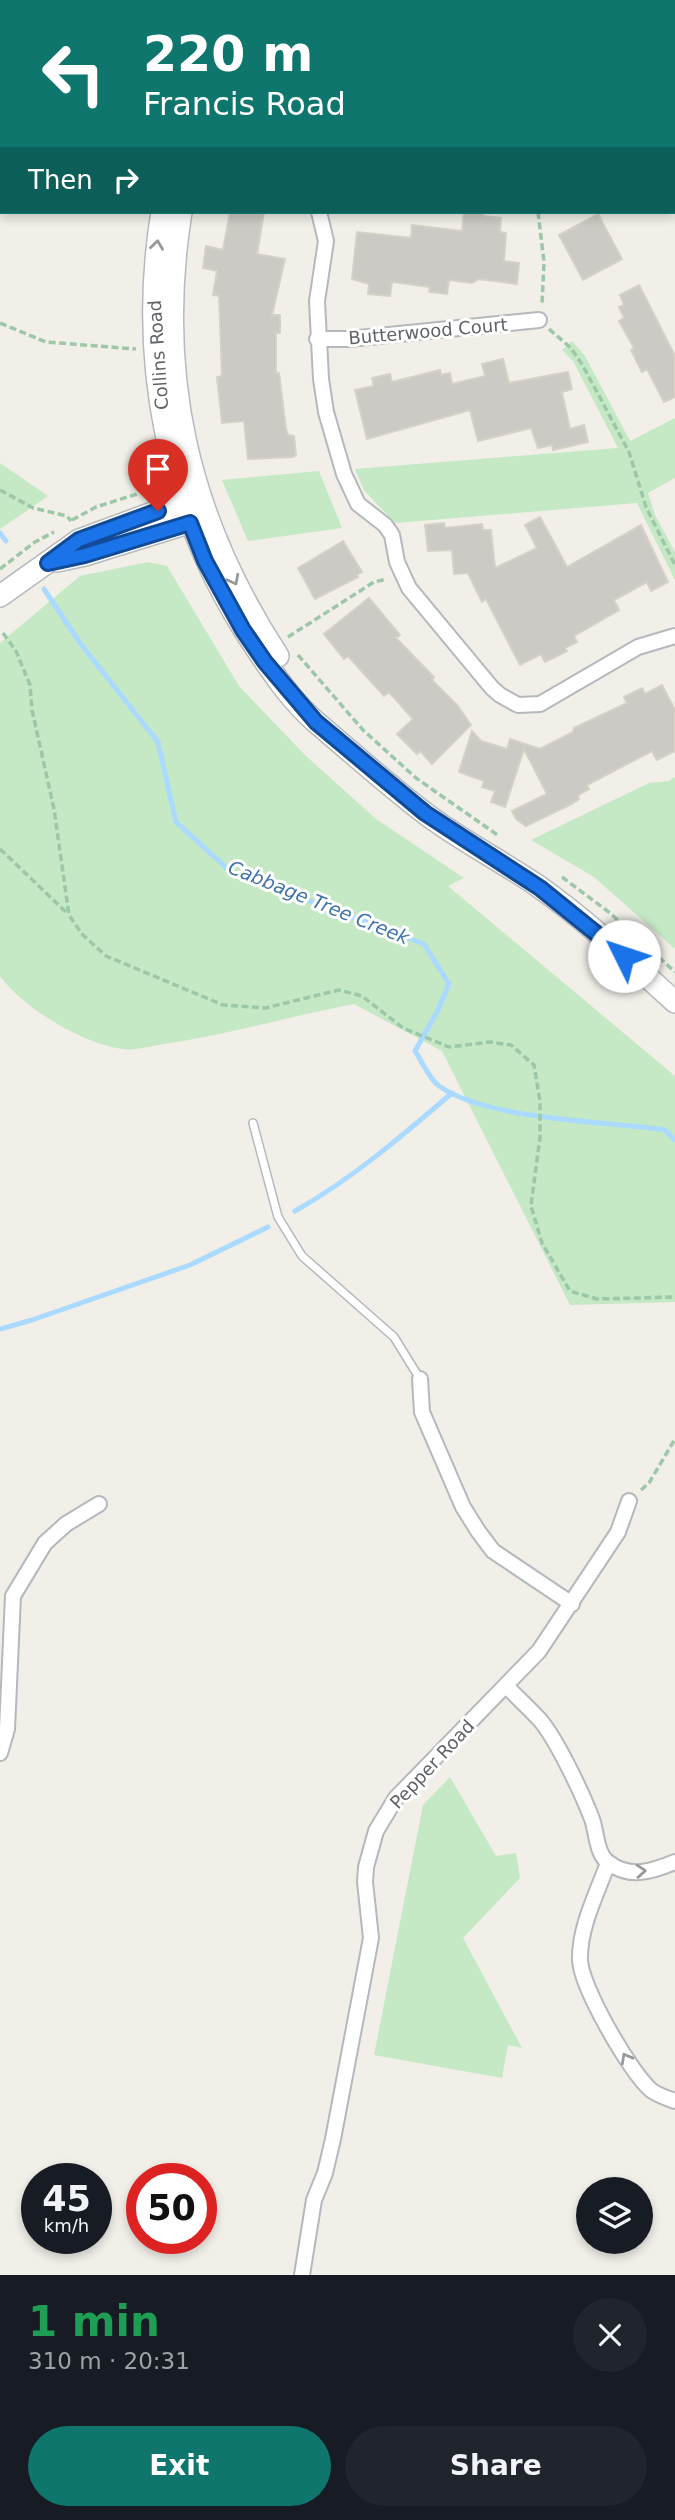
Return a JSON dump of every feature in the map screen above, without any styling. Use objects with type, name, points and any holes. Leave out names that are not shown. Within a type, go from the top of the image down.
[{"type":"main road","name":"Collins Road","points":[[162,214],[154,279],[154,350],[167,441],[198,520],[223,558],[259,626],[338,739],[425,813],[520,874],[581,920],[675,1002]]},
{"type":"main road","name":"Collins Road","points":[[181,214],[173,274],[172,345],[191,498]]},
{"type":"main road","points":[[0,596],[79,540],[191,498]]},
{"type":"main road","points":[[48,563],[85,555],[198,520]]},
{"type":"street","points":[[319,214],[326,242],[318,292],[317,339],[326,412],[344,474],[358,504],[385,525],[392,535],[401,573],[409,588],[492,688],[518,705],[540,704],[638,647],[675,636]]},
{"type":"street","name":"Butterwood Court","points":[[317,339],[349,339],[539,320]]},
{"type":"street","points":[[420,1379],[422,1412],[463,1507],[478,1531],[493,1552],[572,1604]]},
{"type":"street","name":"Pepper Road","points":[[302,2275],[314,2200],[325,2174],[333,2139],[371,1938],[365,1882],[366,1867],[376,1832],[396,1798],[538,1651],[618,1532],[629,1501]]},
{"type":"street","points":[[0,1753],[7,1729],[13,1596],[45,1543],[66,1524],[99,1504]]},
{"type":"street","points":[[506,1686],[541,1721],[573,1777],[593,1822],[600,1851],[608,1863],[629,1872],[650,1872],[675,1862]]},
{"type":"street","points":[[608,1863],[583,1934],[580,1958],[582,1977],[633,2071],[653,2092],[675,2101]]},
{"type":"lane","points":[[253,1123],[278,1217],[302,1256],[394,1337],[420,1379]]},
{"type":"path","points":[[538,214],[544,262],[539,320],[571,348],[583,366],[629,452],[646,507],[675,565]]},
{"type":"path","points":[[0,323],[46,342],[135,349]]},
{"type":"path","points":[[64,525],[96,507],[137,494],[148,483]]},
{"type":"path","points":[[0,491],[33,508],[67,516],[71,521]]},
{"type":"path","points":[[0,569],[35,542],[58,530]]},
{"type":"path","points":[[290,644],[286,638],[374,582],[401,573]]},
{"type":"path","points":[[3,633],[16,650],[30,685],[32,710],[54,809],[69,915]]},
{"type":"path","points":[[294,650],[363,730],[416,778],[509,843]]},
{"type":"path","points":[[0,849],[69,915],[82,934],[106,956],[223,1005],[265,1008],[339,990],[362,996],[403,1028],[449,1047],[490,1042],[511,1045],[534,1065],[540,1101],[540,1137],[531,1206],[542,1243],[570,1291],[597,1299],[675,1297]]},
{"type":"path","points":[[629,1501],[649,1483],[675,1439]]},
{"type":"green space","points":[[572,341],[585,356],[630,441],[675,418],[675,478],[648,493],[655,515],[675,552],[675,580],[637,503],[395,523],[364,490],[355,469],[618,448],[573,361],[562,350]]},
{"type":"green space","points":[[0,463],[48,496],[0,529]]},
{"type":"green space","points":[[319,471],[342,528],[248,541],[222,480]]},
{"type":"green space","points":[[148,562],[167,566],[239,686],[306,756],[376,819],[464,878],[448,886],[675,1076],[675,1302],[570,1305],[442,1051],[354,1004],[212,1036],[127,1049],[89,1040],[55,1023],[24,1000],[0,976],[0,643],[80,576]]},
{"type":"green space","points":[[675,777],[675,949],[594,877],[531,840],[649,783],[669,781]]},
{"type":"green space","points":[[450,1777],[496,1856],[516,1853],[520,1878],[463,1938],[522,2048],[508,2045],[502,2078],[374,2055],[423,1805]]},
{"type":"building","points":[[230,214],[264,214],[257,254],[285,259],[272,315],[280,315],[280,333],[276,333],[276,373],[279,373],[286,429],[288,435],[294,436],[296,455],[293,457],[248,459],[244,421],[222,423],[217,377],[222,376],[219,296],[213,295],[217,271],[203,268],[206,246],[223,250]]},
{"type":"building","points":[[464,214],[501,218],[500,232],[506,233],[504,261],[519,263],[517,284],[479,279],[472,283],[449,280],[447,294],[429,292],[430,287],[392,282],[390,296],[368,294],[369,284],[352,279],[357,232],[411,238],[412,225],[462,231]]},
{"type":"building","points":[[598,214],[622,259],[583,280],[559,235]]},
{"type":"building","points":[[639,285],[675,356],[675,397],[664,402],[647,369],[642,372],[631,350],[634,348],[619,321],[624,318],[619,307],[624,305],[620,295]]},
{"type":"building","points":[[503,359],[509,383],[568,372],[572,389],[562,392],[570,429],[584,425],[588,442],[553,450],[552,445],[538,448],[531,428],[478,441],[470,410],[367,439],[355,390],[374,386],[372,378],[390,374],[392,382],[440,370],[441,375],[450,373],[452,384],[485,376],[482,364]]},
{"type":"building","points":[[540,517],[567,567],[641,525],[668,582],[651,591],[647,582],[614,600],[619,610],[574,636],[577,642],[565,648],[567,651],[545,662],[541,654],[520,665],[486,599],[482,602],[468,573],[454,574],[452,550],[428,551],[425,525],[444,523],[445,528],[482,524],[483,530],[491,530],[495,568],[537,548],[525,525]]},
{"type":"building","points":[[343,541],[362,572],[358,577],[315,599],[298,568]]},
{"type":"building","points":[[369,598],[400,635],[396,638],[434,677],[432,680],[457,705],[471,725],[432,764],[420,751],[417,754],[397,734],[413,719],[389,692],[384,696],[348,656],[344,659],[324,634]]},
{"type":"building","points":[[662,685],[675,710],[675,751],[657,760],[652,751],[587,785],[589,789],[578,795],[579,799],[572,804],[526,826],[516,819],[512,811],[547,794],[524,749],[505,807],[491,802],[495,791],[482,787],[484,781],[459,772],[472,731],[481,741],[507,749],[510,739],[540,749],[573,732],[574,728],[627,703],[624,697],[642,688],[645,694]]},
{"type":"waterway","name":"Cabbage Tree Creek","points":[[0,533],[6,541]]},
{"type":"waterway","name":"Cabbage Tree Creek","points":[[44,589],[80,643],[158,742],[176,822],[230,871],[424,944],[449,984],[415,1051],[435,1083],[460,1097],[486,1106],[547,1117],[665,1130],[675,1140]]},
{"type":"waterway","points":[[295,1211],[357,1171],[452,1093]]},
{"type":"waterway","points":[[0,1329],[190,1265],[268,1227]]},
{"type":"route","points":[[158,511],[79,540],[48,563],[85,555],[190,523],[205,561],[243,630],[265,662],[316,722],[425,813],[540,888],[624,956]]}]
